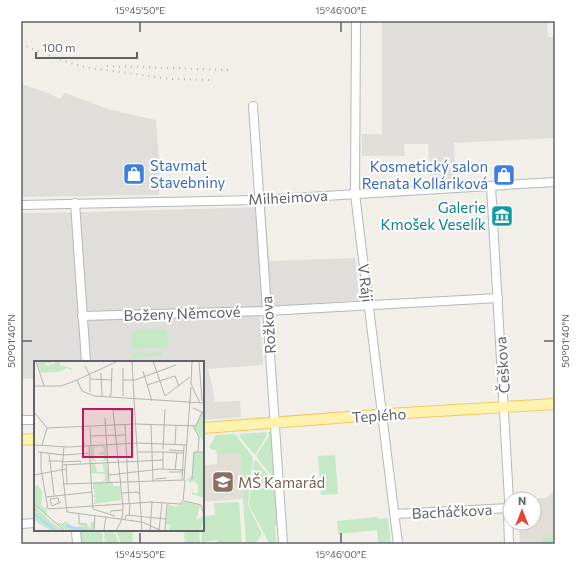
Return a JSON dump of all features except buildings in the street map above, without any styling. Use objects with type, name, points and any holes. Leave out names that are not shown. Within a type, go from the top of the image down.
[{"type":"main road","name":"Teplého","points":[[204,428],[555,404]]},
{"type":"main road","points":[[21,440],[34,439]]},
{"type":"street","name":"V Ráji","points":[[356,21],[355,194],[398,544]]},
{"type":"street","name":"Rožkova","points":[[253,106],[283,544]]},
{"type":"street","name":"Milheimova","points":[[21,205],[260,200],[555,182]]},
{"type":"street","name":"Češkova","points":[[491,186],[510,491]]},
{"type":"street","points":[[75,204],[86,358]]},
{"type":"street","name":"Boženy Němcové","points":[[82,316],[267,311],[498,298]]},
{"type":"street","points":[[21,420],[34,420]]},
{"type":"street","name":"Bacháčkova","points":[[395,514],[502,508]]},
{"type":"street","points":[[21,524],[34,523]]},
{"type":"street","points":[[76,531],[77,544]]},
{"type":"street","name":"Češkova","points":[[509,531],[509,544]]},
{"type":"shaded area","points":[[382,21],[547,21],[548,37],[555,37],[555,138],[454,143],[456,180],[431,181],[428,144],[404,144],[405,156],[362,156],[362,134],[382,134]]},
{"type":"shaded area","points":[[21,84],[48,93],[60,99],[65,93],[111,110],[156,120],[159,159],[159,195],[21,197]]},
{"type":"shaded area","points":[[265,207],[269,261],[355,258],[360,300],[259,308],[263,365],[208,369],[215,402],[240,401],[241,417],[204,420],[204,361],[34,361],[34,378],[21,379],[21,213]]},
{"type":"shaded area","name":"MŠ Kamarád","points":[[240,452],[243,499],[204,502],[204,460],[205,465],[217,464],[217,454]]},
{"type":"shaded area","points":[[555,491],[555,544],[520,544],[519,531],[542,531],[542,498],[545,498]]},
{"type":"green space","points":[[167,329],[168,347],[132,349],[131,331]]},
{"type":"green space","points":[[162,352],[162,356],[131,358],[131,354]]},
{"type":"green space","points":[[267,432],[267,435],[255,455],[239,436],[240,434]]},
{"type":"green space","points":[[268,432],[271,432],[274,477],[256,456],[269,436]]},
{"type":"green space","points":[[235,434],[253,457],[248,505],[262,534],[255,544],[246,544],[240,453],[217,454],[216,450],[212,450],[209,447],[216,435]]},
{"type":"green space","points":[[335,455],[338,494],[321,495],[318,456]]},
{"type":"green space","points":[[256,460],[274,481],[277,524],[275,526],[276,541],[274,544],[269,543],[249,505],[254,461]]},
{"type":"green space","points":[[239,502],[242,544],[217,544],[217,540],[202,542],[201,531],[204,531],[204,516],[215,515],[214,503]]},
{"type":"green space","points":[[377,517],[378,519],[388,518],[391,544],[378,544],[377,530],[338,534],[337,521]]},
{"type":"green space","points":[[79,531],[102,531],[103,544],[79,544]]},
{"type":"green space","points":[[104,531],[114,531],[119,544],[105,544]]},
{"type":"green space","points":[[116,531],[132,531],[133,544],[121,544]]},
{"type":"green space","points":[[184,531],[199,531],[200,544],[185,544]]},
{"type":"green space","points":[[546,535],[555,535],[555,544],[541,544]]},
{"type":"railway","points":[[21,44],[73,64],[90,68],[171,79],[212,80]]},
{"type":"railway","points":[[107,66],[231,70]]},
{"type":"place","name":"Stavmat Stavebniny","points":[[134,174]]},
{"type":"place","name":"Kosmetický salon Renata Kolláriková","points":[[504,175]]},
{"type":"place","name":"Galerie Kmošek Veselík","points":[[502,216]]},
{"type":"place","name":"MŠ Kamarád","points":[[223,482]]}]
